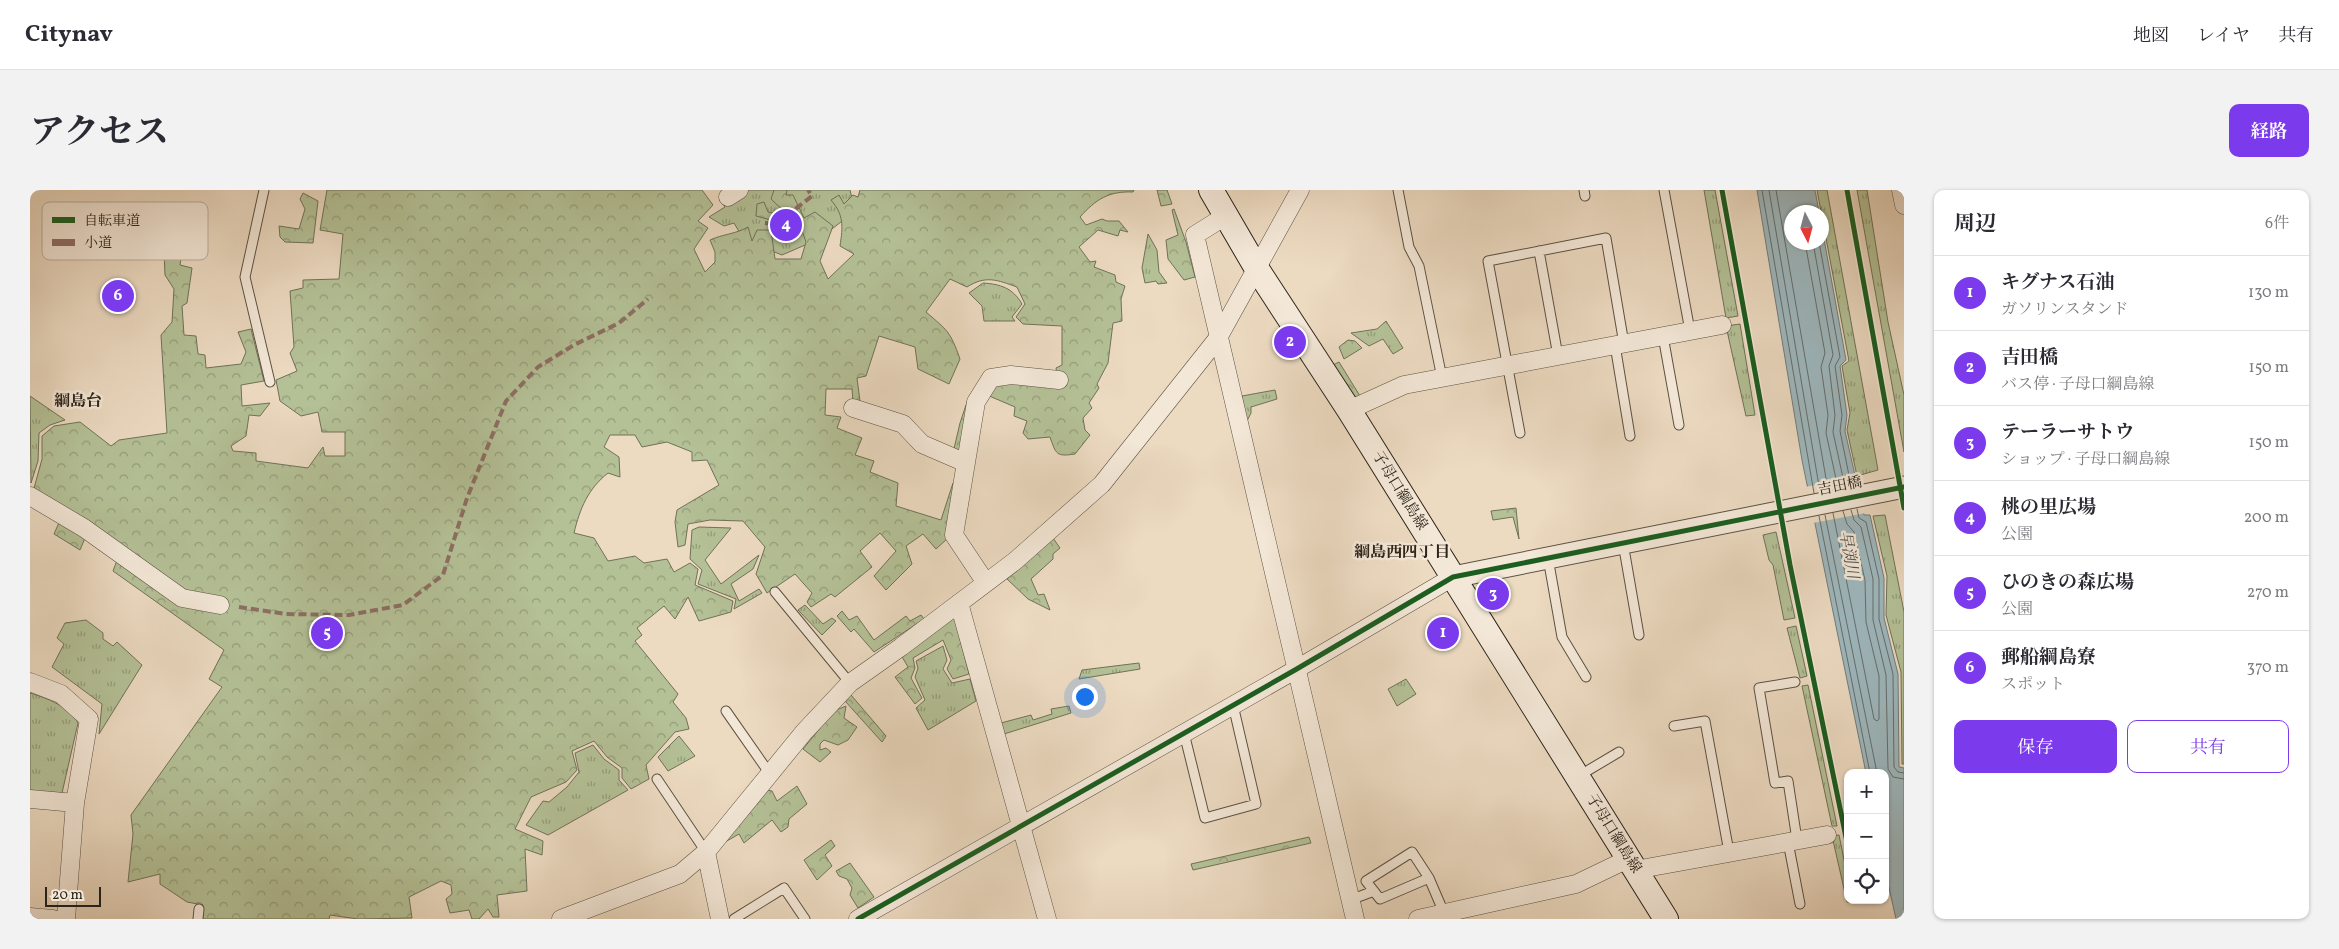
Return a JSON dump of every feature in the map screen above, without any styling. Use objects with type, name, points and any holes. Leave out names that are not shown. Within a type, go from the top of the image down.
[{"type":"main road","name":"子母口綱島線","points":[[1211,190],[1257,269],[1349,410],[1666,919]]},
{"type":"street","points":[[560,919],[680,874],[706,852],[770,774],[850,683],[1015,561],[1102,484],[1218,338],[1300,190]]},
{"type":"street","points":[[1227,216],[1196,235],[1295,670],[1355,919]]},
{"type":"street","points":[[1349,410],[1404,386],[1722,325]]},
{"type":"street","points":[[986,583],[954,535],[976,402],[991,378],[1011,375],[1059,380]]},
{"type":"street","points":[[853,408],[903,424],[922,444],[966,463]]},
{"type":"street","name":"吉田橋","points":[[1452,576],[1901,488]]},
{"type":"street","points":[[30,496],[84,528],[182,598],[220,605]]},
{"type":"street","points":[[858,919],[1295,670],[1452,576]]},
{"type":"street","points":[[959,603],[1046,919]]},
{"type":"street","points":[[30,682],[61,694],[89,719],[74,803],[66,919]]},
{"type":"street","points":[[30,799],[74,803]]},
{"type":"street","points":[[1418,919],[1576,884],[1631,864],[1729,852],[1827,835]]},
{"type":"street","points":[[706,852],[720,919]]},
{"type":"street","points":[[30,917],[53,919]]},
{"type":"lane","points":[[264,190],[245,277],[270,382]]},
{"type":"lane","points":[[1398,190],[1409,247],[1419,266],[1442,378]]},
{"type":"lane","points":[[1664,190],[1690,331]]},
{"type":"lane","points":[[1520,433],[1488,261],[1606,238],[1630,436]]},
{"type":"lane","points":[[1539,251],[1558,356]]},
{"type":"lane","points":[[1663,336],[1679,424]]},
{"type":"lane","points":[[1623,543],[1639,635]]},
{"type":"lane","points":[[1548,558],[1562,637],[1586,677]]},
{"type":"lane","points":[[775,592],[850,683]]},
{"type":"lane","points":[[1795,682],[1758,688],[1775,783],[1788,782],[1792,841],[1800,904]]},
{"type":"lane","points":[[1184,733],[1205,818],[1256,804],[1233,705]]},
{"type":"lane","points":[[726,711],[770,774]]},
{"type":"lane","points":[[1674,726],[1705,721],[1729,852]]},
{"type":"lane","points":[[1577,777],[1619,752]]},
{"type":"lane","points":[[657,779],[706,852]]},
{"type":"lane","points":[[1430,878],[1380,899],[1366,881],[1412,852],[1430,878],[1444,913]]},
{"type":"lane","points":[[734,919],[784,888],[805,919]]},
{"type":"lane","points":[[1350,900],[1374,891]]},
{"type":"lane","points":[[198,919],[199,909]]},
{"type":"green space","points":[[327,190],[702,190],[713,205],[698,221],[708,228],[694,249],[705,272],[715,262],[715,252],[710,240],[748,227],[752,241],[757,230],[771,230],[775,259],[801,259],[806,242],[801,228],[756,216],[757,204],[764,202],[768,212],[789,216],[771,199],[774,190],[787,190],[786,195],[793,195],[804,218],[815,212],[833,226],[820,261],[828,279],[854,254],[840,246],[842,221],[831,200],[839,195],[844,204],[853,195],[858,197],[860,190],[1134,190],[1133,192],[1117,193],[1104,197],[1092,205],[1080,217],[1086,225],[1102,219],[1119,221],[1128,232],[1120,230],[1118,236],[1098,230],[1079,247],[1090,262],[1096,261],[1094,267],[1115,275],[1116,282],[1125,286],[1121,299],[1122,321],[1113,323],[1108,363],[1097,384],[1099,388],[1089,403],[1092,408],[1083,418],[1085,430],[1090,435],[1075,454],[1064,455],[1058,453],[1050,437],[1028,439],[1023,433],[1027,421],[1014,416],[1015,407],[987,395],[992,384],[1057,375],[1056,368],[1062,365],[1062,326],[1023,324],[1016,317],[1025,304],[1017,287],[997,281],[980,281],[967,287],[950,279],[926,312],[948,332],[960,359],[949,384],[918,369],[915,347],[879,336],[866,376],[857,378],[860,401],[853,402],[852,389],[826,389],[825,415],[841,417],[837,428],[862,438],[855,455],[874,461],[870,472],[898,483],[896,506],[941,520],[953,483],[957,487],[948,538],[936,549],[923,534],[906,546],[912,564],[886,590],[874,576],[896,551],[880,533],[860,551],[872,567],[835,597],[831,594],[811,607],[807,602],[812,593],[795,574],[767,593],[756,574],[765,547],[743,521],[710,520],[688,524],[685,545],[678,547],[675,522],[677,510],[719,485],[707,460],[692,461],[692,452],[667,442],[642,447],[635,435],[610,435],[604,447],[619,457],[620,477],[608,473],[590,492],[582,507],[574,533],[594,538],[608,561],[635,556],[644,563],[667,559],[674,572],[690,563],[698,569],[695,585],[733,601],[731,612],[699,621],[688,597],[675,619],[664,606],[637,628],[642,635],[635,641],[678,694],[673,702],[686,718],[689,729],[675,732],[646,765],[649,779],[631,789],[622,778],[622,768],[607,757],[594,741],[572,751],[577,770],[566,782],[531,797],[515,829],[543,841],[542,855],[525,849],[527,891],[497,895],[499,917],[493,917],[488,909],[479,919],[472,919],[469,910],[450,913],[446,899],[452,894],[451,885],[441,881],[409,897],[412,918],[358,919],[330,915],[329,919],[202,919],[203,905],[187,902],[160,884],[160,874],[128,882],[133,834],[131,815],[222,687],[209,679],[224,650],[113,571],[121,550],[90,526],[80,550],[54,534],[65,509],[33,492],[42,459],[42,436],[54,426],[80,422],[111,446],[119,440],[167,433],[161,335],[172,322],[174,289],[165,275],[164,260],[181,260],[180,265],[192,268],[187,303],[182,306],[184,335],[196,336],[198,354],[205,355],[206,368],[241,364],[246,352],[238,332],[251,329],[264,381],[241,385],[242,406],[270,403],[260,416],[249,415],[246,436],[231,446],[233,451],[256,453],[256,461],[308,468],[323,447],[325,456],[345,456],[345,432],[322,432],[318,412],[301,416],[280,401],[276,380],[297,371],[290,353],[294,347],[290,291],[303,288],[303,280],[339,279],[343,234],[320,230]]},
{"type":"green space","points":[[744,190],[850,190],[855,211],[819,239],[782,255],[744,240],[734,223],[724,226],[709,217],[725,207],[723,204]]},
{"type":"green space","points":[[1157,190],[1167,190],[1172,204],[1161,206]]},
{"type":"green space","points":[[1704,190],[1715,190],[1738,316],[1726,318]]},
{"type":"green space","points":[[1817,190],[1827,190],[1878,470],[1857,476],[1847,430],[1850,413],[1842,366],[1849,361],[1828,250],[1829,205],[1820,205]]},
{"type":"green space","points":[[1857,190],[1867,190],[1888,322],[1904,395],[1904,452]]},
{"type":"green space","points":[[303,193],[318,201],[313,243],[285,242],[280,237],[279,226],[299,229],[305,209],[300,199]]},
{"type":"green space","points":[[1174,209],[1186,242],[1195,277],[1184,280],[1168,259],[1166,240],[1178,235],[1172,210]]},
{"type":"green space","points":[[1148,234],[1157,250],[1159,272],[1167,283],[1158,284],[1156,281],[1145,283],[1142,268]]},
{"type":"green space","points":[[983,283],[995,284],[1006,288],[1014,294],[1022,304],[1012,317],[1015,321],[984,321],[982,306],[969,293]]},
{"type":"green space","points":[[1386,321],[1403,348],[1393,354],[1383,339],[1369,346],[1351,333],[1377,329]]},
{"type":"green space","points":[[1740,324],[1755,415],[1746,416],[1726,326]]},
{"type":"green space","points":[[1348,340],[1355,341],[1362,348],[1344,359],[1339,347]]},
{"type":"green space","points":[[1339,362],[1360,396],[1352,401],[1333,365]]},
{"type":"green space","points":[[1275,390],[1277,399],[1251,407],[1251,413],[1246,423],[1242,396]]},
{"type":"green space","points":[[30,396],[65,420],[50,425],[39,433],[38,461],[31,483]]},
{"type":"green space","points":[[967,402],[962,458],[953,453]]},
{"type":"green space","points":[[1516,508],[1519,539],[1513,517],[1493,520],[1491,511]]},
{"type":"green space","points":[[1885,515],[1904,612],[1904,764],[1902,764],[1901,672],[1886,615],[1887,576],[1873,516]]},
{"type":"green space","points":[[699,527],[731,528],[705,560],[721,584],[759,555],[753,569],[731,584],[739,601],[759,589],[762,593],[734,609],[736,599],[698,584],[702,570],[690,559],[692,530]]},
{"type":"green space","points":[[1776,532],[1795,618],[1784,620],[1773,565],[1769,560],[1763,535]]},
{"type":"green space","points":[[1053,538],[1060,548],[1053,554],[1053,559],[1031,579],[1038,595],[1044,594],[1050,610],[1028,599],[1006,578]]},
{"type":"green space","points":[[805,605],[823,624],[832,618],[836,621],[822,635],[798,610]]},
{"type":"green space","points":[[842,611],[849,620],[857,616],[874,640],[906,616],[910,621],[921,615],[924,619],[874,652],[854,629],[851,632],[837,616]]},
{"type":"green space","points":[[954,616],[969,674],[953,679],[947,669],[951,660],[943,640],[913,658],[915,668],[911,678],[922,698],[915,704],[895,677],[908,667],[901,655]]},
{"type":"green space","points":[[86,620],[103,633],[103,639],[113,646],[117,642],[142,665],[99,734],[102,704],[52,667],[64,644],[57,638],[65,623]]},
{"type":"green space","points":[[1796,626],[1807,676],[1800,678],[1787,628]]},
{"type":"green space","points":[[943,646],[947,660],[943,669],[952,683],[970,679],[976,701],[928,730],[916,708],[925,700],[915,677],[918,668],[916,661]]},
{"type":"green space","points":[[1139,663],[1140,669],[1079,679],[1082,670]]},
{"type":"green space","points":[[1406,679],[1416,694],[1397,706],[1388,689]]},
{"type":"green space","points":[[1808,685],[1837,826],[1832,826],[1802,686]]},
{"type":"green space","points":[[30,693],[51,700],[64,708],[70,712],[78,723],[62,793],[30,791]]},
{"type":"green space","points":[[851,695],[886,736],[882,742],[845,701]]},
{"type":"green space","points":[[846,706],[844,718],[857,727],[848,740],[838,745],[824,740],[820,744],[820,750],[826,748],[831,752],[820,762],[803,749],[834,711]]},
{"type":"green space","points":[[1069,706],[1071,713],[1004,734],[1001,723],[1031,715],[1033,720],[1052,714],[1051,709]]},
{"type":"green space","points":[[679,736],[695,756],[668,771],[658,757]]},
{"type":"green space","points":[[593,745],[604,759],[619,770],[619,780],[628,790],[548,835],[526,825],[543,801],[549,802],[567,787],[579,772],[575,753]]},
{"type":"green space","points":[[797,786],[807,804],[789,819],[788,827],[781,832],[772,820],[744,843],[739,834],[720,845],[767,790],[772,791],[777,801]]},
{"type":"green space","points":[[1839,835],[1844,859],[1844,889],[1832,836]]},
{"type":"green space","points":[[1309,837],[1311,843],[1193,870],[1191,864]]},
{"type":"green space","points":[[831,840],[835,846],[825,855],[832,866],[817,880],[804,860]]},
{"type":"green space","points":[[850,863],[874,897],[858,908],[850,895],[852,888],[847,879],[839,876],[836,871]]},
{"type":"water","name":"早渕川","points":[[1757,190],[1815,190],[1818,205],[1784,205],[1784,250],[1826,250],[1846,360],[1840,366],[1847,415],[1845,431],[1864,515],[1870,515],[1884,578],[1884,618],[1898,674],[1899,767],[1904,768],[1904,919],[1896,919],[1889,888],[1889,769],[1865,769],[1802,460]]},
{"type":"pier","points":[[1857,477],[1866,513],[1813,523],[1805,487]]},
{"type":"marked path","points":[[765,223],[776,224],[812,196],[808,190]]},
{"type":"marked path","points":[[239,607],[286,614],[349,615],[403,605],[443,575],[467,498],[506,401],[538,367],[574,345],[619,323],[648,299]]},
{"type":"cycle path","points":[[1722,190],[1790,565],[1844,828]]},
{"type":"cycle path","points":[[1847,190],[1904,508]]},
{"type":"cycle path","points":[[858,919],[1295,670],[1453,577],[1904,487]]},
{"type":"place","name":"桃の里広場","points":[[786,225]]},
{"type":"place","name":"郵船綱島寮","points":[[118,296]]},
{"type":"place","name":"吉田橋","points":[[1290,342]]},
{"type":"place","name":"テーラーサトウ","points":[[1493,594]]},
{"type":"place","name":"ひのきの森広場","points":[[327,633]]},
{"type":"place","name":"キグナス石油","points":[[1443,633]]},
{"type":"district","name":"綱島台","points":[[78,402]]},
{"type":"district","name":"綱島西四丁目","points":[[1402,553]]}]
